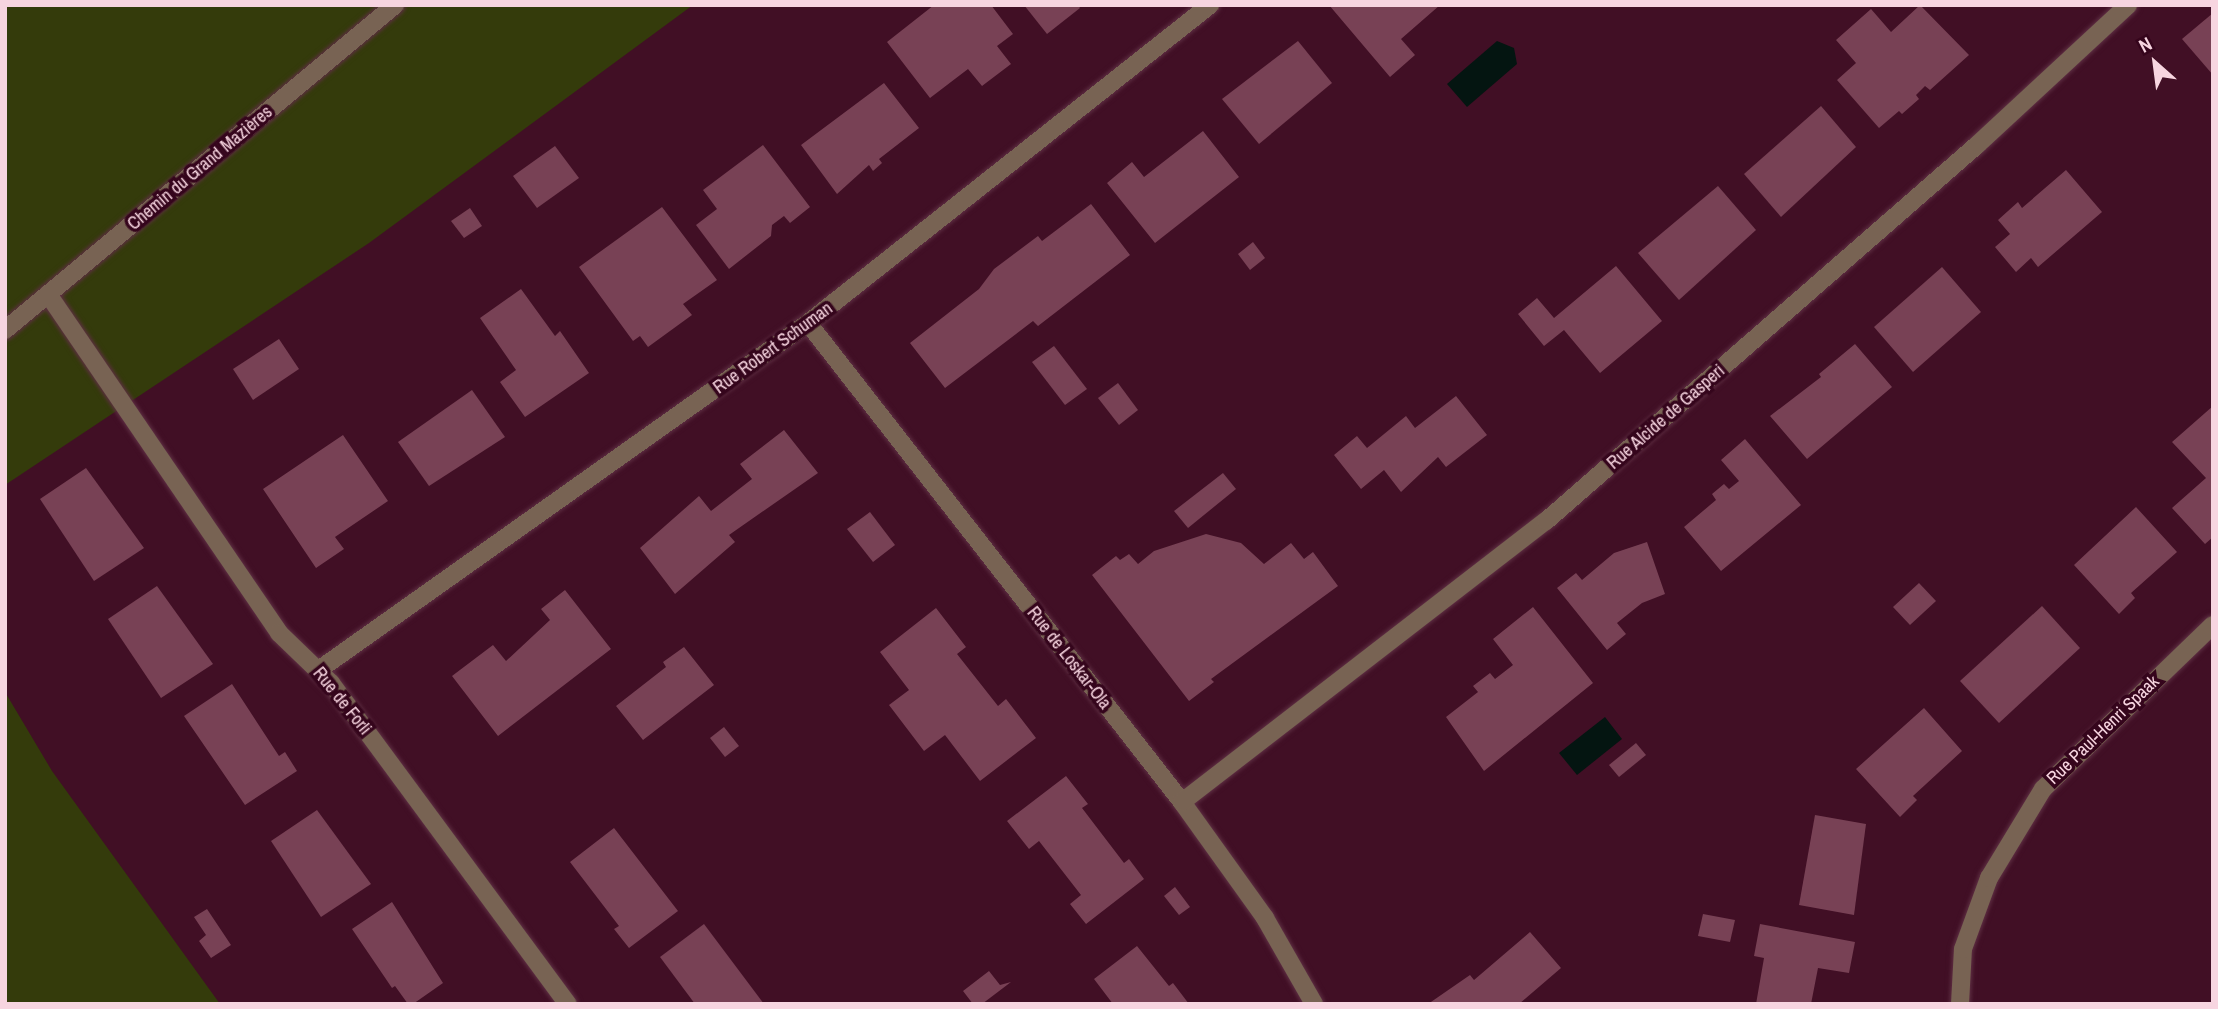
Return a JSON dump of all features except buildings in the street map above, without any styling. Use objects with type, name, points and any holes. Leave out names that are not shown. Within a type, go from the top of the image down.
[{"type":"street","name":"Chemin du Grand Mazières","points":[[5,330],[396,5]]},
{"type":"street","name":"Rue Robert Schuman","points":[[320,669],[808,323],[1210,5]]},
{"type":"street","name":"Rue Alcide de Gasperi","points":[[1182,802],[1546,521],[1884,227],[2128,5]]},
{"type":"street","name":"Rue de Forli","points":[[48,294],[279,633],[320,669],[568,1004]]},
{"type":"street","name":"Rue de Loskar-Ola","points":[[808,323],[1182,802],[1265,918],[1314,1004]]},
{"type":"street","name":"Rue Paul-Henri Spaak","points":[[1960,1004],[1963,949],[1989,877],[2036,798],[2077,752],[2213,625]]},
{"type":"green space","points":[[5,5],[693,5],[369,243],[5,485]]},
{"type":"green space","points":[[5,692],[52,771],[220,1004],[5,1004]]},
{"type":"shaded area","points":[[1497,41],[1514,48],[1517,64],[1467,107],[1447,84]]},
{"type":"shaded area","points":[[1605,717],[1622,739],[1577,775],[1559,753]]}]
